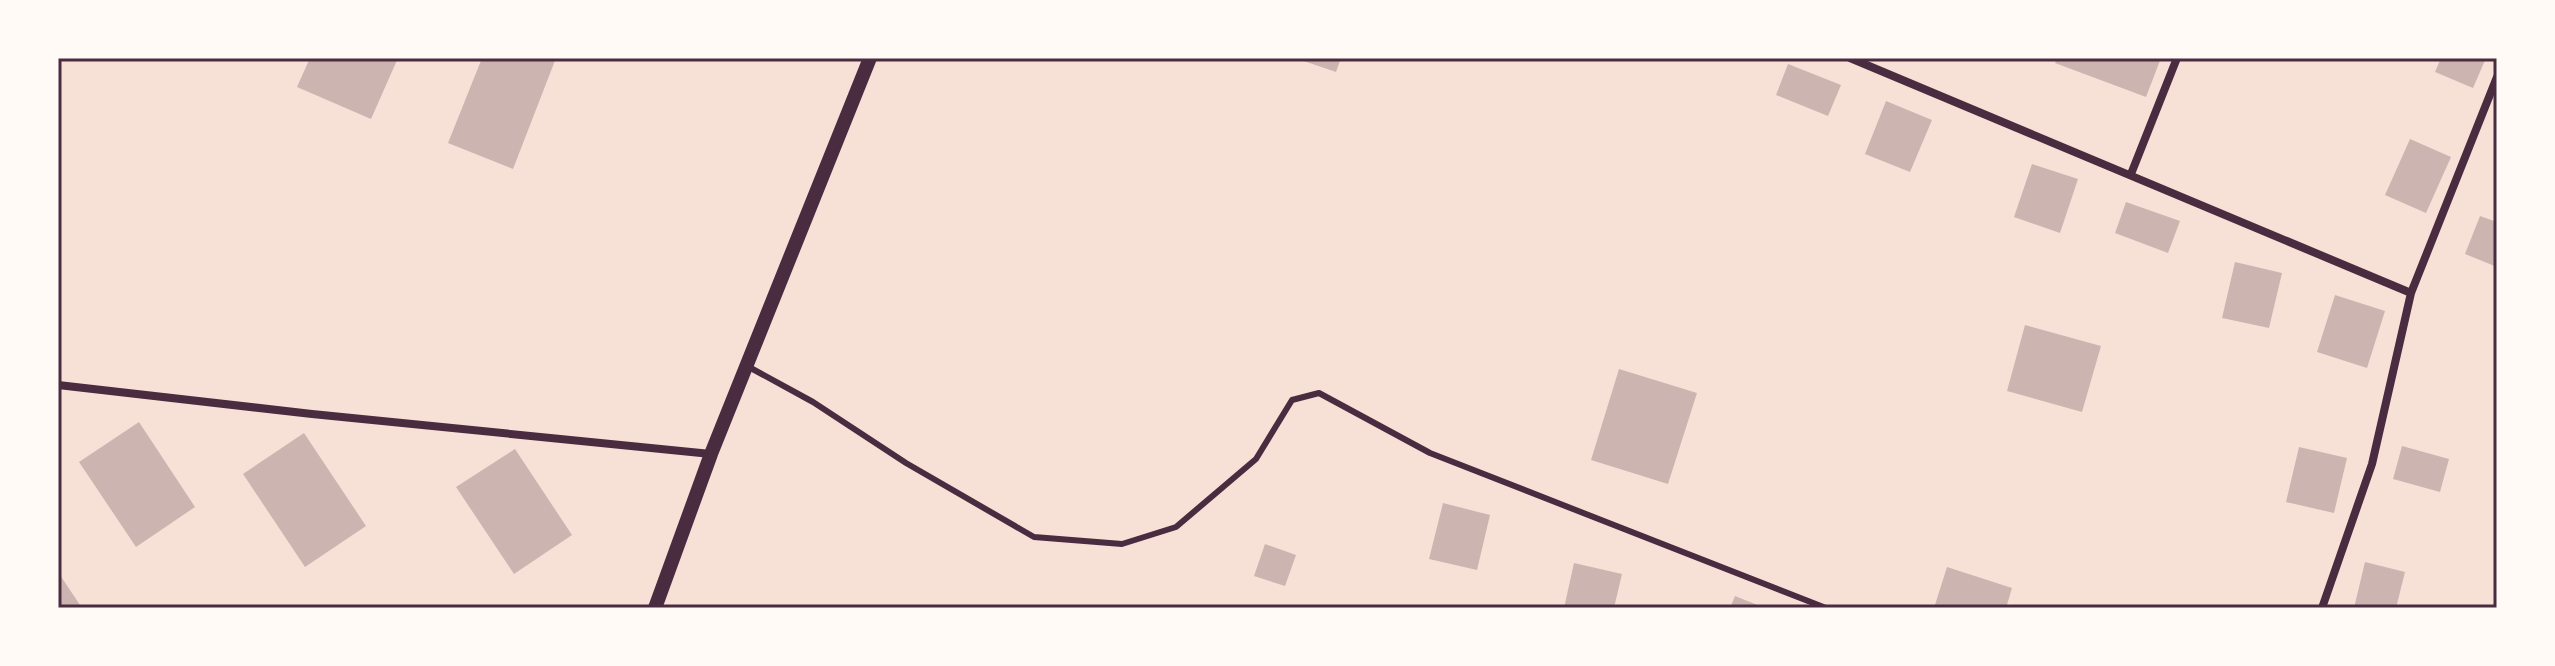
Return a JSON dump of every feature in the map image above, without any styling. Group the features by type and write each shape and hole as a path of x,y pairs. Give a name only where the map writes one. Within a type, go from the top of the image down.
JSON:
{"street":[{"path":"655,608 711,454 870,58"},
{"path":"1850,58 2411,293"},
{"path":"2131,174 2177,58"},
{"path":"2322,608 2372,464 2411,293 2497,77"},
{"path":"58,385 711,454"}],"lane":[{"path":"747,366 813,402 906,463 1034,537 1122,544 1176,527 1256,459 1292,400 1319,393 1430,453 1826,608"}],"building":[{"path":"310,58 398,58 371,119 297,87"},
{"path":"482,58 556,58 513,169 448,143"},
{"path":"1295,58 1341,58 1336,72"},
{"path":"2057,58 2161,58 2146,97 2055,63"},
{"path":"2441,58 2486,58 2473,88 2435,72"},
{"path":"1788,64 1841,85 1828,116 1776,95"},
{"path":"1886,101 1932,120 1910,172 1865,154"},
{"path":"2410,139 2451,157 2426,213 2385,195"},
{"path":"2032,164 2078,179 2060,233 2014,217"},
{"path":"2126,202 2180,221 2168,253 2115,233"},
{"path":"2480,216 2497,222 2497,267 2465,254"},
{"path":"2235,262 2282,273 2269,328 2222,318"},
{"path":"2335,295 2385,311 2367,368 2317,352"},
{"path":"2025,325 2101,346 2082,412 2007,391"},
{"path":"1619,369 1697,393 1668,484 1591,460"},
{"path":"139,422 195,507 136,547 79,462"},
{"path":"304,433 366,526 305,567 243,474"},
{"path":"2402,446 2449,459 2440,492 2393,479"},
{"path":"2299,447 2347,458 2334,513 2286,502"},
{"path":"515,449 572,535 514,574 456,487"},
{"path":"1443,503 1490,515 1477,570 1429,559"},
{"path":"1265,544 1296,555 1285,586 1254,576"},
{"path":"2365,562 2405,572 2396,608 2354,608"},
{"path":"1574,563 1622,574 1614,608 1564,608"},
{"path":"1947,567 2012,588 2006,608 1934,608"},
{"path":"58,572 82,608 58,608"},
{"path":"1735,596 1765,608 1730,608"}]}
